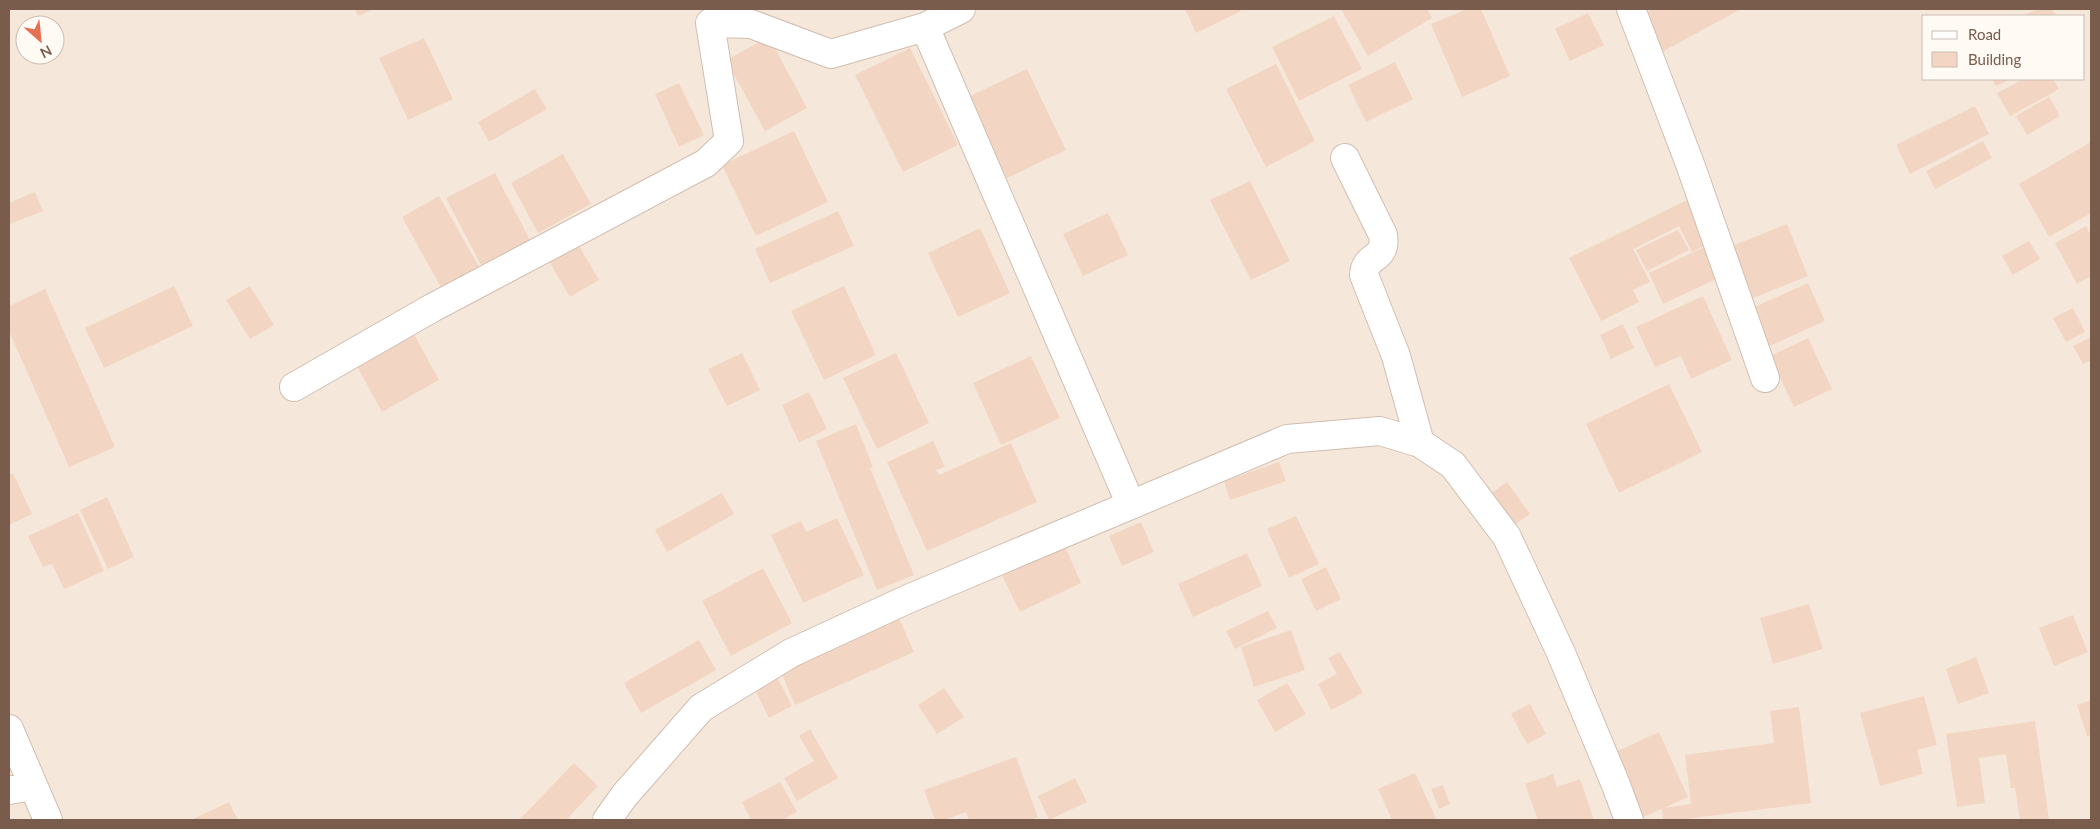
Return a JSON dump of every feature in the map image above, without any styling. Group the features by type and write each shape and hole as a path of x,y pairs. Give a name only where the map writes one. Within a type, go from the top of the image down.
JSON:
{"street":[{"path":"294,387 432,308 706,163 729,141 710,22 751,24 832,54 925,27 961,9"},
{"path":"1631,9 1690,164 1765,378"},
{"path":"925,27 1130,505"},
{"path":"1344,158 1383,234 1385,245 1383,251 1364,268 1364,275 1396,356 1420,443"},
{"path":"607,820 624,796 701,708 791,653 908,599 1287,439 1380,431 1420,443 1454,464 1507,537 1568,670 1629,820"},
{"path":"9,728 21,788 48,820"}],"shaded area":[{"path":"9,9 2091,9 2091,820 9,820"}],"building":[{"path":"355,9 374,9 358,16"},
{"path":"1185,9 1240,9 1241,11 1196,33"},
{"path":"1341,9 1427,9 1432,18 1368,56"},
{"path":"1467,9 1481,9 1510,76 1462,97 1431,24"},
{"path":"1653,9 1741,9 1662,52 1642,14"},
{"path":"2038,9 2052,9 2055,15 2025,15"},
{"path":"1588,13 1604,45 1570,61 1555,29"},
{"path":"1334,16 1362,69 1299,101 1272,47"},
{"path":"769,37 807,108 765,131 726,60"},
{"path":"424,38 453,99 408,120 379,58"},
{"path":"910,48 958,145 903,172 855,75"},
{"path":"1395,62 1413,99 1366,122 1348,85"},
{"path":"1276,64 1315,141 1266,167 1226,89"},
{"path":"1027,69 1066,150 1007,178 968,97"},
{"path":"1993,80 2009,80 1996,86"},
{"path":"2022,80 2054,80 2059,89 2010,116 1997,93"},
{"path":"679,83 704,135 679,147 655,94"},
{"path":"535,89 547,109 489,142 478,122"},
{"path":"2049,97 2060,116 2027,135 2016,116"},
{"path":"1975,106 1989,134 1910,174 1896,145"},
{"path":"794,131 828,202 756,236 722,165"},
{"path":"1983,141 1992,158 1935,189 1926,171"},
{"path":"2091,142 2091,213 2049,237 2019,184"},
{"path":"563,154 591,204 538,233 511,183"},
{"path":"495,173 530,240 481,265 446,198"},
{"path":"1250,181 1290,261 1251,280 1210,200"},
{"path":"35,192 43,211 9,224 9,203"},
{"path":"439,196 482,272 444,293 402,217"},
{"path":"1693,197 1714,241 1692,252 1679,226 1633,249 1650,282 1633,290 1639,302 1601,321 1569,258"},
{"path":"838,211 854,246 770,283 755,249"},
{"path":"1108,213 1128,255 1083,276 1063,234"},
{"path":"1787,224 1808,276 1743,302 1722,250"},
{"path":"2086,226 2091,236 2091,276 2077,284 2055,243"},
{"path":"980,228 1010,293 958,317 928,253"},
{"path":"1678,230 1689,250 1647,271 1636,250"},
{"path":"572,234 599,280 570,297 543,251"},
{"path":"2029,241 2040,259 2013,275 2002,256"},
{"path":"1711,244 1725,275 1663,304 1649,273"},
{"path":"1808,283 1825,321 1765,348 1748,310"},
{"path":"174,286 193,326 104,368 85,328"},
{"path":"250,286 274,325 250,339 226,300"},
{"path":"844,286 876,355 824,380 791,311"},
{"path":"45,289 115,447 69,467 9,331 9,306"},
{"path":"1703,296 1732,360 1691,379 1681,356 1655,367 1636,327"},
{"path":"2073,308 2085,332 2066,342 2053,318"},
{"path":"1623,324 1634,348 1611,359 1600,335"},
{"path":"410,327 439,380 382,412 353,359"},
{"path":"2091,337 2091,360 2083,364 2073,346"},
{"path":"1808,338 1832,389 1794,407 1770,356"},
{"path":"742,353 760,390 727,406 708,369"},
{"path":"896,353 929,423 877,449 843,378"},
{"path":"1031,356 1060,418 1001,445 973,383"},
{"path":"1669,384 1702,452 1619,493 1586,424"},
{"path":"809,392 827,429 799,443 782,405"},
{"path":"856,424 873,467 870,468 914,575 877,590 816,441"},
{"path":"933,441 945,467 936,470 939,475 1011,443 1037,502 927,551 887,462"},
{"path":"1279,462 1286,481 1230,500 1224,481"},
{"path":"13,473 32,514 9,525 9,475"},
{"path":"1507,482 1530,514 1510,528 1487,496"},
{"path":"722,493 734,514 667,552 655,530"},
{"path":"107,497 134,557 108,569 80,510"},
{"path":"78,513 104,571 64,589 52,564 43,567 28,536"},
{"path":"1296,516 1319,564 1289,578 1267,529"},
{"path":"837,518 864,575 803,603 771,535 801,521 806,532"},
{"path":"1141,522 1154,552 1122,566 1109,536"},
{"path":"1064,544 1081,583 1020,612 1001,573"},
{"path":"1247,553 1262,586 1193,617 1178,584"},
{"path":"1326,567 1341,599 1316,611 1301,579"},
{"path":"763,568 792,623 731,656 702,601"},
{"path":"1809,604 1823,649 1773,664 1760,618"},
{"path":"1268,611 1277,628 1235,649 1226,631"},
{"path":"2073,615 2088,652 2054,666 2039,628"},
{"path":"899,618 914,652 795,705 781,672"},
{"path":"1291,630 1305,670 1254,687 1241,647"},
{"path":"699,640 716,670 641,713 624,683"},
{"path":"1340,652 1363,693 1331,710 1318,684 1337,674 1328,658"},
{"path":"1976,657 1989,693 1958,704 1946,669"},
{"path":"776,675 792,706 769,718 753,686"},
{"path":"1287,683 1306,714 1275,732 1257,700"},
{"path":"944,688 964,717 937,734 918,705"},
{"path":"1924,696 1937,745 1917,750 1923,774 1880,786 1860,713"},
{"path":"2091,700 2091,735 2087,736 2077,705"},
{"path":"1530,704 1546,734 1527,744 1511,714"},
{"path":"1799,707 1811,803 1678,820 1663,820 1662,809 1638,819 1609,755 1659,732 1688,797 1664,808 1691,804 1685,755 1774,743 1770,711"},
{"path":"2035,721 2049,820 2020,820 2015,788 2011,788 2006,754 1979,758 1985,803 1957,807 1946,734"},
{"path":"810,729 838,778 797,801 784,778 814,761 799,736"},
{"path":"1016,757 1038,817 1029,820 969,820 966,812 944,820 935,820 924,790"},
{"path":"574,763 598,786 566,820 524,820 521,818"},
{"path":"1415,773 1436,818 1432,820 1392,820 1378,789"},
{"path":"1553,774 1557,787 1580,779 1594,820 1538,820 1525,784"},
{"path":"1075,778 1087,802 1049,820 1038,796"},
{"path":"780,782 797,812 782,820 751,820 742,802"},
{"path":"1443,785 1450,804 1439,809 1431,789"},
{"path":"229,802 238,820 191,820"}]}
